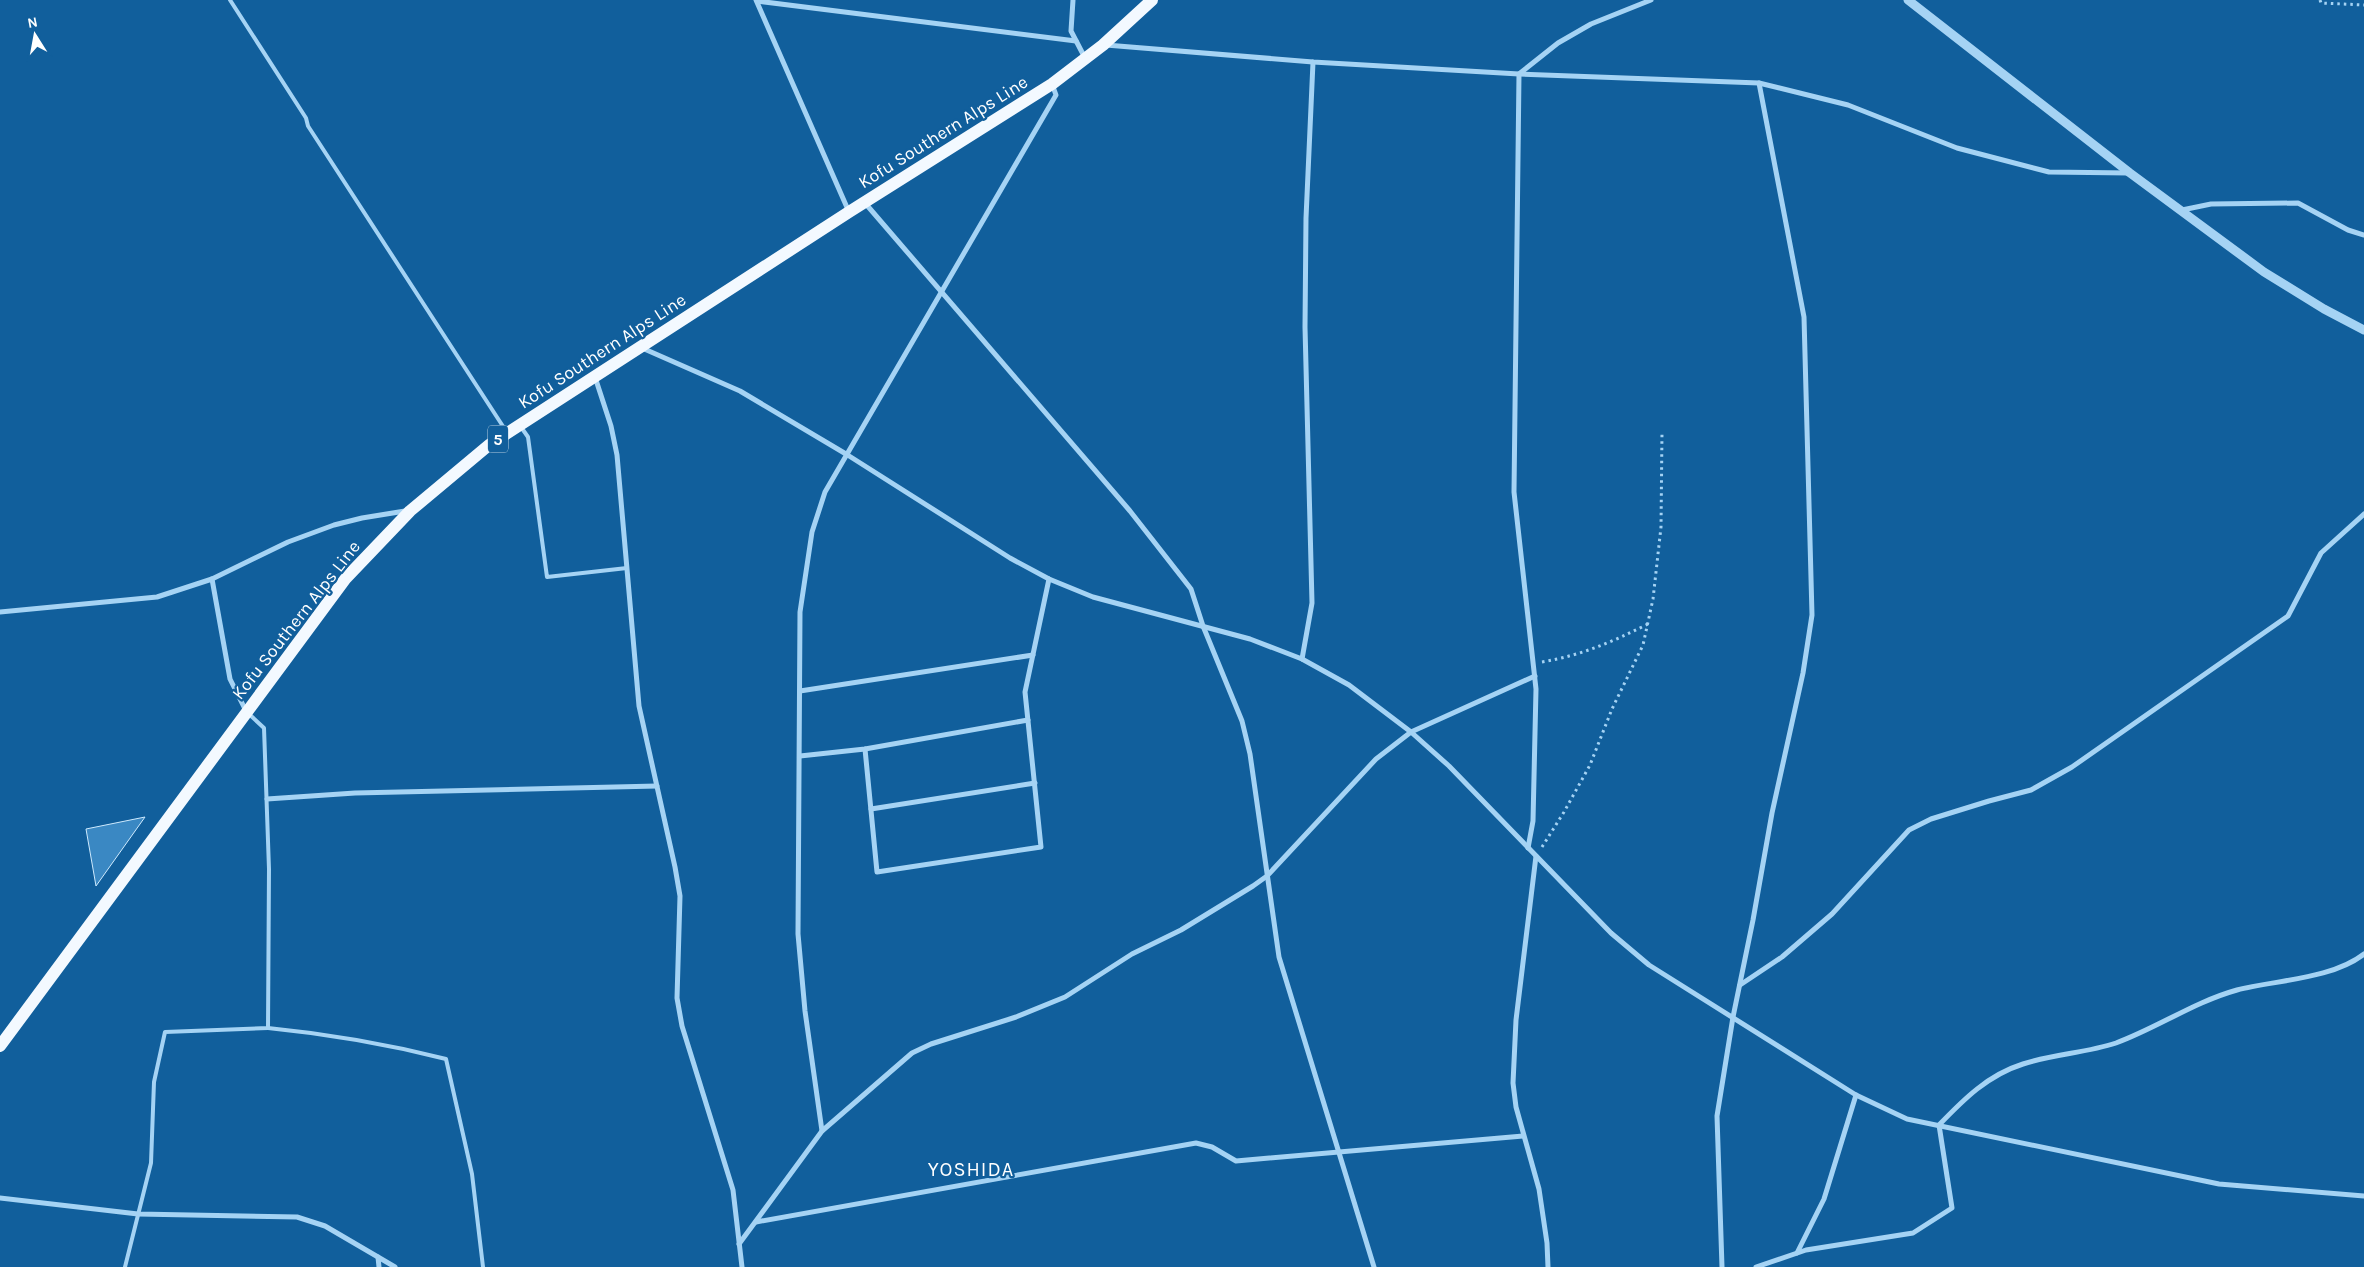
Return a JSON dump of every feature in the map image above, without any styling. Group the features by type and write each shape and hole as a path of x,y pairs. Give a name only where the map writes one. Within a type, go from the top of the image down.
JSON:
{"main road":[{"name":"Kofu Southern Alps Line","path":"0,1046 346,578 410,511 456,470 507,433 864,202 1052,84 1103,45 1152,0"}],"street":[{"path":"1073,0 1072,31 1085,59"},
{"path":"1519,74 1558,43 1591,24 1651,0"},
{"path":"1908,0 2130,173 2264,272 2324,309 2364,330"},
{"path":"757,1 1076,41"},
{"path":"757,1 849,212"},
{"path":"1103,45 1313,62 1519,74 1759,83 1848,105 1957,148 2049,172 2130,173"},
{"path":"1302,659 1312,603 1305,317 1306,218 1313,62"},
{"path":"1519,74 1514,492 1535,676 1533,821 1528,848"},
{"path":"1722,1267 1716,1116 1772,813 1804,673 1812,615 1804,318 1759,83"},
{"path":"822,1130 798,934 800,612 812,532 825,492 846,454 1056,95 1052,84"},
{"path":"864,202 1130,511 1191,589 1202,626 1242,721 1250,754 1279,957 1374,1267"},
{"path":"2182,210 2210,204 2298,203 2348,230 2364,235"},
{"path":"640,347 740,391 846,454 1010,558 1049,579 1093,597 1250,639 1302,659 1349,685 1411,732 1449,766 1611,933 1648,965 1681,988 1733,1017 1856,1095 1907,1120 1939,1125 2219,1184 2364,1196"},
{"path":"594,376 611,426 617,455 639,706 676,867 680,896 677,998 682,1026 733,1190 742,1267"},
{"path":"0,612 157,597 212,579 288,542 334,525 362,518 410,511"},
{"path":"1740,985 1782,957 1832,914 1909,830 1932,819 1989,800 2032,790 2072,767 2288,616 2321,553 2364,514"},
{"path":"212,579 230,680 246,712"},
{"path":"864,749 877,872 1041,847 1025,692 1049,579"},
{"path":"800,691 1033,655"},
{"path":"739,1244 822,1130 912,1053 931,1044 1016,1017 1066,997 1132,954 1181,930 1267,876 1376,759 1411,732 1535,676"},
{"path":"800,756 864,749 1028,720"},
{"path":"871,809 1035,783"},
{"path":"267,799 355,793 657,786"},
{"path":"1536,856 1516,1020 1513,1083 1516,1107 1523,1136 1539,1188 1547,1243 1548,1267"},
{"path":"1939,1125 1969,1094 1994,1076 2023,1064 2115,1043 2208,999 2238,990 2333,969 2364,954"},
{"path":"1797,1253 1824,1199 1856,1095"},
{"path":"1756,1267 1764,1266 1797,1253 1913,1233 1952,1208 1939,1125"},
{"path":"755,1222 1196,1143 1212,1147 1236,1161 1523,1136"},
{"path":"0,1198 138,1214 298,1217 326,1226 395,1267"},
{"path":"378,1257 380,1267"}],"lane":[{"path":"230,0 306,118 308,126 507,433"},
{"path":"520,425 528,437 547,577 627,568"},
{"path":"246,712 264,728 267,799 268,1028"},
{"path":"125,1267 151,1163 154,1082 165,1032 268,1028 325,1033 385,1044 446,1059 472,1174 483,1267"}],"path":[{"path":"2320,0 2321,3 2364,4"},
{"path":"1536,856 1564,812 1590,765 1612,709 1643,645 1654,599 1661,527 1662,432"},
{"path":"1534,664 1573,657 1607,644 1648,624"}],"building":[{"path":"145,817 96,886 86,829"}],"district":[{"name":"YOSHIDA","path":"971,1169"}]}
